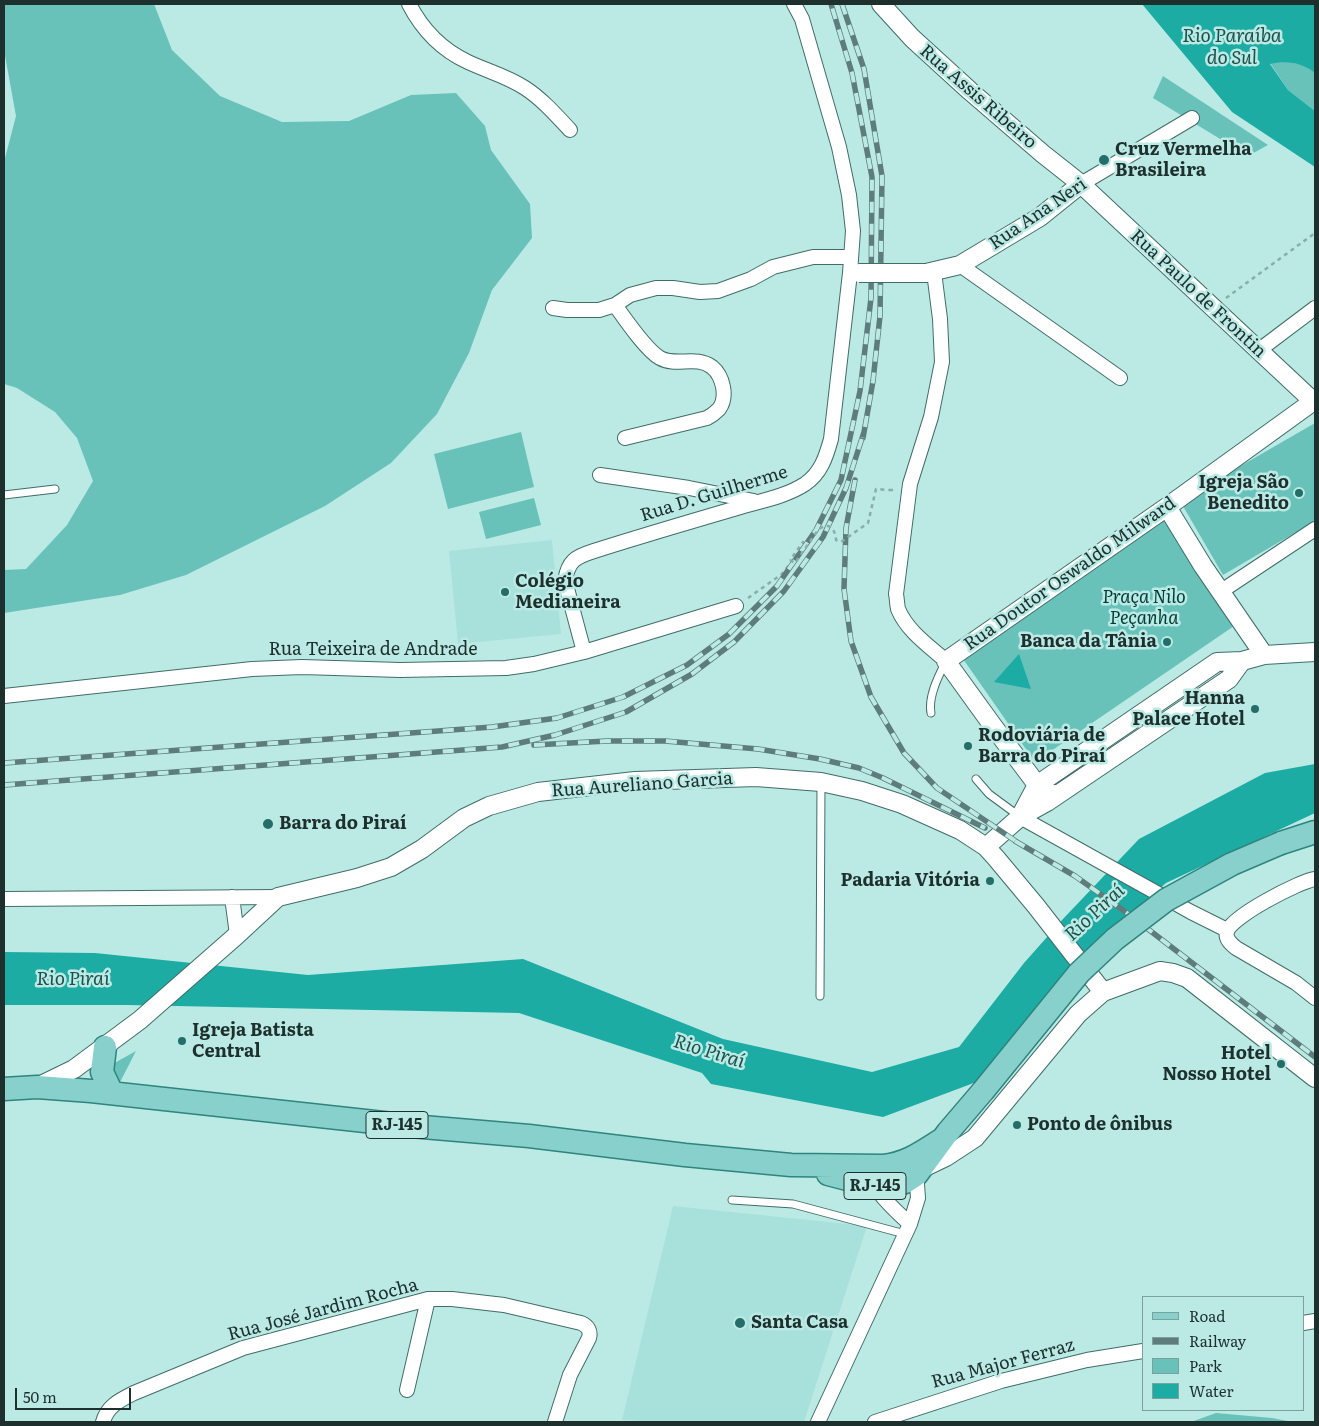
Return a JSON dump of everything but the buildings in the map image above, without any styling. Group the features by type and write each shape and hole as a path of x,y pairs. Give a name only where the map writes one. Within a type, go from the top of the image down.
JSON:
{"main road":[{"name":"RJ-145","path":"4,1089 37,1087 401,1125 529,1136 874,1176 892,1186 905,1182 1079,973 1109,944 1166,900 1232,864 1281,843 1315,832"},
{"path":"105,1047 102,1072 112,1094"}],"street":[{"path":"409,4 416,17 430,34 448,50 468,62 525,88 549,107 570,130"},
{"name":"Rua D. Guilherme","path":"584,652 565,581 567,570 575,558 786,494 806,484 819,472 826,459 831,439 853,268 853,230 849,195 839,147 802,19 794,4"},
{"name":"Rua Assis Ribeiro","path":"881,4 912,38 956,78 1042,154 1081,184"},
{"name":"Rua Ana Neri","path":"853,268 930,272 960,265 1040,217 1081,184 1192,118"},
{"name":"Rua Paulo de Frontin","path":"1081,184 1258,351 1315,402"},
{"path":"553,308 588,311 600,310 615,305 630,295 656,288 673,288 700,292 718,291 751,279 773,267 813,257 853,268"},
{"path":"960,265 1120,378"},
{"path":"930,272 940,319 942,362 931,417 910,484 896,594 898,608 904,620 916,635 946,661 1041,790 1048,794 1059,794"},
{"path":"615,305 654,354 668,361 690,360 706,364 712,368 721,380 723,393 723,401 720,408 707,418 624,438"},
{"path":"1258,351 1315,308"},
{"name":"Rua Doutor Oswaldo Milward","path":"946,661 1167,508 1315,402"},
{"path":"600,475 689,488 757,502"},
{"path":"1167,508 1220,592 1264,655"},
{"path":"1220,592 1315,529"},
{"name":"Rua Teixeira de Andrade","path":"4,696 252,669 302,667 400,670 506,668 534,664 584,652 736,606"},
{"path":"1020,817 1037,785 1217,662 1242,661 1264,655 1315,652"},
{"path":"986,847 1020,817 1038,808 1228,679 1242,661"},
{"name":"Rua Aureliano Garcia","path":"278,897 356,878 391,867 422,848 464,818 489,806 538,792 635,781 756,777 820,782 902,804 960,830 986,847 1036,906 1103,992"},
{"path":"1020,817 1227,930"},
{"path":"1315,879 1279,893 1234,921 1227,930 1228,939 1236,948 1296,983 1315,998"},
{"path":"232,897 235,937"},
{"path":"4,899 278,897"},
{"path":"37,1087 74,1069 140,1020 278,897"},
{"path":"818,1422 908,1229 918,1198 915,1168 946,1157 975,1138 1078,1014 1103,992 1160,971 1173,972 1187,978 1315,1078"},
{"path":"1296,983 1315,984"},
{"path":"874,1176 908,1229"},
{"path":"407,1390 428,1299"},
{"name":"Rua José Jardim Rocha","path":"103,1422 110,1408 134,1393 243,1348 428,1299 452,1299 504,1306 585,1324 590,1333 589,1338 570,1375 555,1422"},
{"name":"Rua Major Ferraz","path":"875,1422 1001,1381 1087,1360 1142,1351"}],"lane":[{"path":"4,495 55,489"},
{"path":"930,712 930,705 938,676 946,661"},
{"path":"976,779 990,794 1020,817"},
{"path":"820,782 820,996"},
{"path":"732,1200 793,1204 908,1229"}],"path":[{"path":"1213,308 1315,233"},
{"path":"736,606 782,574 805,544 803,542 790,560 795,563 818,530 827,526 831,527 835,533 836,540 841,542 868,523 876,489 889,490"}],"shaded area":[{"name":"Colégio Medianeira","path":"552,540 561,634 458,644 449,551"},
{"name":"Santa Casa","path":"673,1206 867,1226 804,1422 663,1422 622,1420"}],"green space":[{"path":"4,4 154,4 172,50 220,96 282,122 349,121 411,95 456,93 485,126 491,150 530,204 532,238 492,290 469,353 437,414 391,463 325,506 186,575 120,595 4,613 4,570 26,569 67,525 93,481 77,438 55,412 17,388 4,384 4,162 16,116 4,50"},
{"path":"1284,61 1307,66 1315,73 1315,111 1288,90 1270,63"},
{"path":"1163,76 1268,145 1248,156 1153,98"},
{"path":"1315,423 1315,521 1223,575 1180,501"},
{"path":"521,432 534,487 448,509 434,454"},
{"path":"534,498 541,525 486,539 479,512"},
{"name":"Praça Nilo Peçanha","path":"1167,513 1234,626 1035,762 961,656"},
{"path":"136,1051 116,1090 109,1066"},
{"path":"1216,1413 1272,1418 1293,1422 1191,1422"}],"water":[{"name":"Rio Paraíba do Sul","path":"1142,4 1315,4 1315,73 1294,63 1270,64 1288,90 1315,111 1315,167 1232,112"},
{"path":"1019,654 1031,689 994,682"},
{"name":"Rio Piraí","path":"1315,764 1315,813 1166,883 1085,956 979,1081 883,1117 711,1084 702,1073 519,1013 127,1005 4,1005 4,952 95,953 308,975 523,959 723,1039 872,1072 959,1047 1024,963 1139,839 1265,773"}],"railway":[{"path":"4,763 492,727 557,718 623,697 687,665 729,634 777,586 816,530 841,480 860,391 871,298 872,177 852,73 831,4"},
{"path":"842,4 864,69 882,176 880,316 873,381 863,438"},
{"path":"4,785 502,747 555,735 626,712 692,674 734,642 784,591 823,537 846,488 864,432"},
{"path":"855,480 846,528 844,589 851,641 871,697 904,753 937,788 1020,844"},
{"path":"534,745 607,741 665,741 758,749 820,759 859,768 883,778 985,828"},
{"path":"1015,841 1075,876 1127,913 1315,1057"}],"place":[{"name":"Cruz Vermelha Brasileira","path":"1104,160"},
{"name":"Igreja São Benedito","path":"1299,493"},
{"name":"Colégio Medianeira","path":"505,592"},
{"name":"Banca da Tânia","path":"1167,642"},
{"name":"Hanna Palace Hotel","path":"1255,709"},
{"name":"Rodoviária de Barra do Piraí","path":"968,746"},
{"name":"Barra do Piraí","path":"268,824"},
{"name":"Padaria Vitória","path":"990,881"},
{"name":"Igreja Batista Central","path":"182,1041"},
{"name":"Hotel Nosso Hotel","path":"1281,1064"},
{"name":"Ponto de ônibus","path":"1017,1125"},
{"name":"Santa Casa","path":"740,1323"}]}
